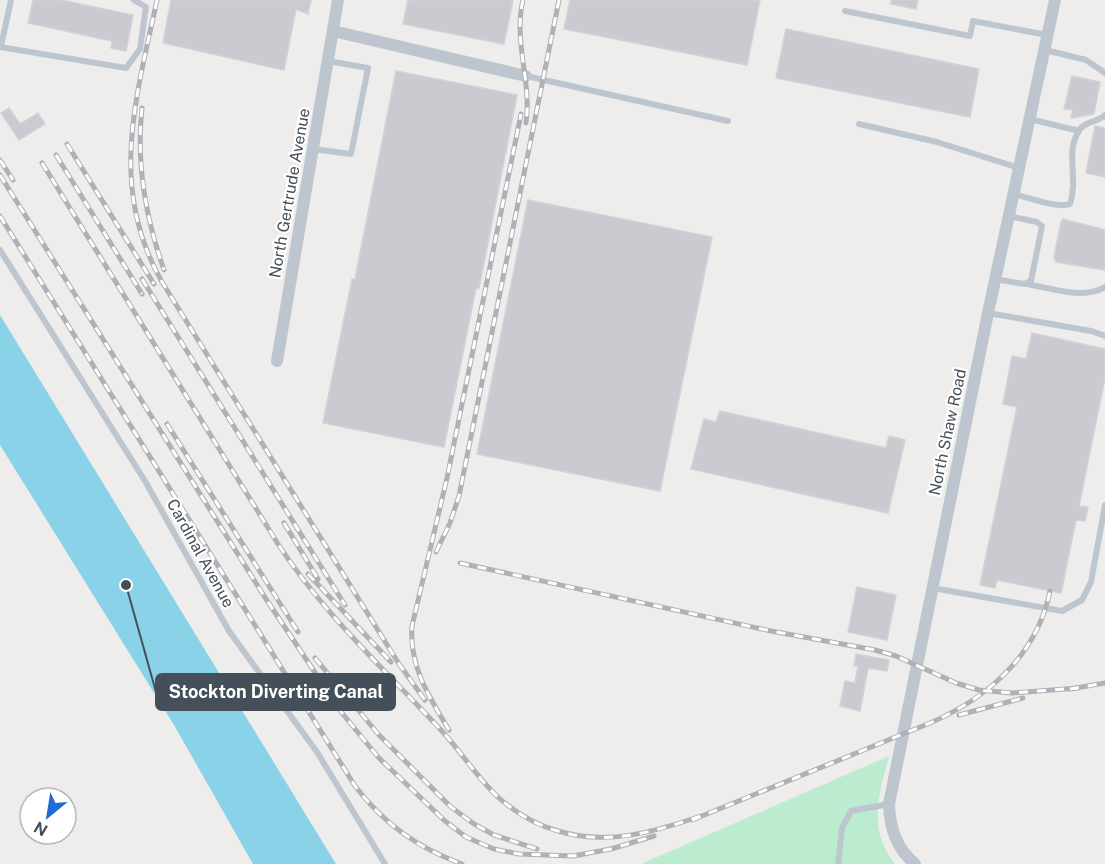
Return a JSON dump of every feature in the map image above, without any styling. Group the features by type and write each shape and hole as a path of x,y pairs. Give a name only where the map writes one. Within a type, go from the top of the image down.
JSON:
{"street":[{"name":"North Gertrude Avenue","path":"277,361 338,0"},
{"name":"North Shaw Road","path":"915,864 905,855 894,837 889,804 988,312 1054,0"},
{"path":"333,31 526,76"}],"lane":[{"path":"11,0 0,46 126,68 140,49 146,7 134,0"},
{"path":"845,11 970,36 973,21 1047,36"},
{"path":"1044,50 1086,60 1105,73"},
{"path":"313,149 351,154 368,69 328,61"},
{"path":"526,76 728,121"},
{"path":"1014,194 1051,204 1065,206 1070,204 1074,174 1071,151 1084,125 1105,115"},
{"path":"1029,119 1079,131"},
{"path":"859,124 936,142 1019,168"},
{"path":"1009,216 1037,222 1042,226 1031,281 1027,284"},
{"name":"Cardinal Avenue","path":"0,250 145,481 230,631 317,753 385,864"},
{"path":"996,279 1077,293 1096,292 1105,286"},
{"path":"988,312 1091,331 1105,336"},
{"path":"932,588 1062,612 1082,600 1090,582 1105,505"},
{"path":"838,864 842,828 851,811 889,804"}],"green space":[{"path":"889,756 879,798 878,825 886,851 895,864 641,864"}],"water":[{"path":"0,315 336,864 253,864 174,725 0,445"}],"building":[{"path":"33,0 61,0 133,15 126,51 111,48 112,41 28,23"},
{"path":"171,0 311,0 308,14 296,9 284,70 163,43"},
{"path":"408,0 513,0 504,44 403,24"},
{"path":"570,0 760,0 747,65 564,29"},
{"path":"891,0 918,0 916,9 891,4"},
{"path":"786,29 979,69 970,117 776,78"},
{"path":"396,71 517,95 479,288 476,288 444,447 323,423 352,279 355,279"},
{"path":"1072,76 1100,82 1094,114 1071,118 1073,110 1064,109"},
{"path":"9,108 20,124 38,113 45,124 19,140 1,113"},
{"path":"1095,126 1105,128 1105,177 1086,173"},
{"path":"528,200 712,237 660,491 477,454"},
{"path":"1063,219 1105,230 1105,270 1056,262 1054,257"},
{"path":"1032,333 1105,349 1105,378 1079,506 1088,507 1085,521 1076,520 1061,593 997,580 995,588 980,585 1017,407 1003,404 1012,356 1026,359"},
{"path":"720,411 886,448 889,436 905,440 888,513 691,469 704,419 716,422"},
{"path":"857,587 896,595 887,640 848,632"},
{"path":"856,654 889,660 887,671 868,668 860,711 840,706 845,681 855,683 858,666 854,666"}],"railway":[{"path":"157,0 141,72 131,142 131,177 135,212 145,247 162,282 399,664 425,700"},
{"path":"523,0 520,31 527,92 526,123"},
{"path":"436,552 450,523 459,496 559,0"},
{"path":"142,108 140,149 144,190 152,231 164,270"},
{"path":"449,730 417,668 412,626 447,478 521,114"},
{"path":"67,144 154,284"},
{"path":"56,155 142,294"},
{"path":"0,160 13,180"},
{"path":"42,163 278,544 314,594 334,617 448,737 499,798 534,822 576,835 594,837 648,832 701,816"},
{"path":"0,175 266,599 342,713 378,757 445,821 466,837 494,849 519,854 573,856 611,849 654,836"},
{"path":"0,216 355,786 378,812 403,833 446,858 462,864"},
{"path":"142,279 345,605"},
{"path":"167,424 298,632"},
{"path":"284,523 318,579"},
{"path":"460,563 771,631 875,650 896,656 956,683 979,690 1012,693 1078,688"},
{"path":"308,574 391,662"},
{"path":"692,820 930,723 971,701 1007,672 1022,654 1034,635 1050,591"},
{"path":"315,658 379,735 451,807 494,835 537,849"},
{"path":"1070,689 1105,683"},
{"path":"959,715 1023,698"}],"place":[{"name":"Stockton Diverting Canal","path":"126,585"}]}
